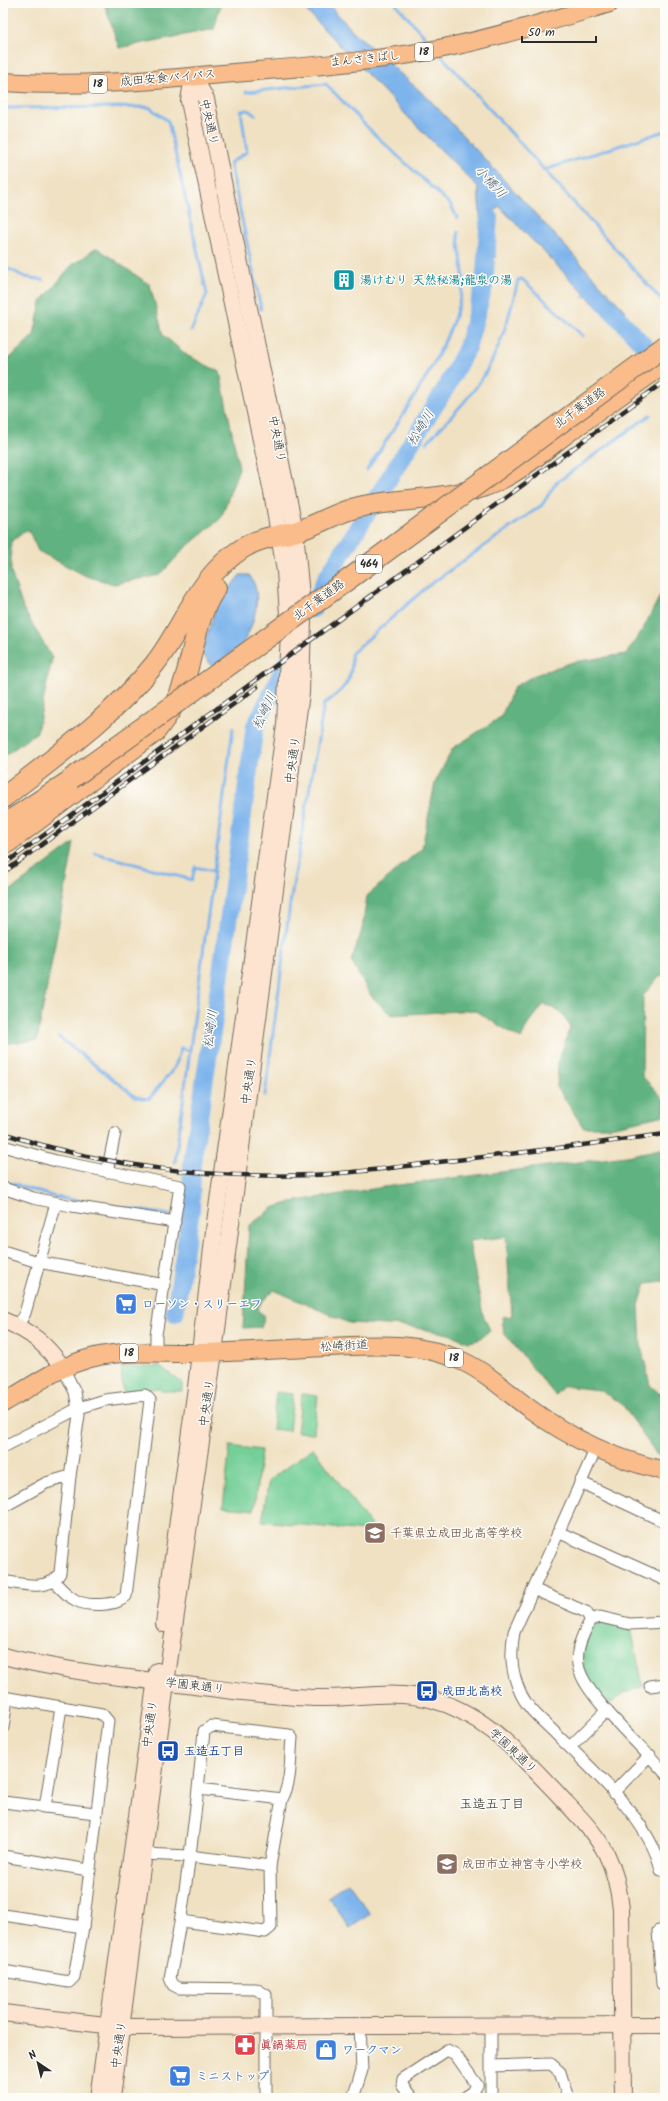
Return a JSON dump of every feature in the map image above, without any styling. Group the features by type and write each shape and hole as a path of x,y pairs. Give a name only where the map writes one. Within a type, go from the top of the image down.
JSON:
{"highway":[{"name":"北千葉道路","path":"3,825 48,795 73,786 353,576 665,346"},
{"path":"3,798 102,719 129,694 155,664 183,622 199,590 218,568 243,548 266,537 287,533 356,507 389,501 446,495 484,486 527,463 665,362"},
{"path":"3,846 73,786 149,737 168,715 180,692 199,625 210,596 227,573 245,561 259,555 287,533"},
{"name":"北千葉道路","path":"3,833 48,795"}],"main road":[{"name":"まんさきばし","path":"285,68 400,56 444,48 510,32 610,3"},
{"name":"成田安食バイパス","path":"3,82 35,84 87,84 285,68"},
{"name":"松崎街道","path":"3,1403 63,1368 80,1361 99,1356 129,1353 206,1353 389,1344 431,1350 474,1368 502,1386 530,1409 596,1448 624,1460 665,1471"}],"street":[{"name":"中央通り","path":"112,2098 115,2026 303,619 292,570 287,533 272,492 189,102 193,76"},
{"path":"107,1172 115,1133"},
{"path":"3,1146 56,1161 180,1186 156,1335 156,1353"},
{"path":"3,1188 33,1198 56,1203 175,1222"},
{"path":"18,1326 25,1313 38,1262 56,1203"},
{"path":"3,1251 38,1262 165,1284"},
{"path":"3,1320 18,1326 42,1342 63,1368 75,1392 79,1408 60,1573 54,1581 46,1585 3,1582"},
{"path":"3,1447 79,1408 122,1397 145,1395 150,1400 126,1596 117,1602 90,1606 82,1604 62,1590 54,1581"},
{"path":"596,1448 514,1632 510,1654 512,1668 516,1681 530,1707 613,1793 646,1834 658,1856 661,1870 665,1870"},
{"path":"3,1507 46,1483 70,1476"},
{"path":"580,1482 665,1522"},
{"path":"558,1532 665,1580"},
{"path":"533,1589 586,1612 591,1620"},
{"path":"665,1622 630,1624 600,1618 591,1620 586,1629 580,1649 579,1668 593,1694 665,1773"},
{"name":"学園東通り","path":"3,1656 37,1664 161,1682 285,1696 345,1697 385,1694 412,1695 432,1700 462,1711 474,1717 498,1734 583,1821 595,1836 612,1868 618,1884 621,1909 622,2098"},
{"name":"中央通り","path":"98,2098 115,2026 144,1854 161,1682"},
{"path":"650,1686 665,1684"},
{"path":"3,1728 5,1698 102,1714 108,1721 83,1927 74,1977 69,1982 3,1971"},
{"path":"45,1807 61,1708"},
{"path":"570,1747 607,1710"},
{"path":"181,1921 265,1932 271,1927 270,1866 282,1800 286,1792 289,1773 292,1738 289,1735 212,1726 207,1727 204,1731 199,1789 181,1921 170,1978 173,1985 178,1988 253,1989 261,1991 266,1995 266,2098"},
{"path":"613,1793 650,1755"},
{"path":"199,1789 282,1800"},
{"path":"3,1802 96,1813"},
{"path":"144,1854 189,1856 270,1866"},
{"path":"3,1856 89,1870"},
{"path":"3,1915 83,1927"},
{"path":"665,1931 658,1931 662,1984 665,1984"},
{"path":"3,2013 115,2026 665,2026"},
{"path":"491,2026 491,2098"},
{"path":"352,2098 362,2070 360,2027"},
{"path":"412,2098 402,2085 403,2079 447,2050 455,2054 477,2085 491,2087"},
{"path":"492,2066 551,2064 560,2072 568,2098"},
{"path":"464,2098 473,2092 477,2085"}],"green space":[{"path":"104,3 221,3 214,29 119,48"},
{"path":"97,248 150,285 163,335 188,356 220,372 239,468 221,518 184,549 160,575 114,584 86,576 38,551 28,529 11,542 11,572 23,608 52,658 37,732 3,757 3,359 10,358 34,335 41,302 72,265"},
{"path":"665,586 665,976 660,975 643,996 642,1076 665,1100 665,1115 610,1127 583,1127 557,1087 558,1063 570,1027 562,1013 544,1004 527,1026 521,1039 474,1010 391,1015 371,996 351,961 362,930 367,896 422,848 435,783 453,748 501,717 514,687 535,675 573,662 626,654 643,629"},
{"path":"74,843 37,1040 3,1044 3,896"},
{"path":"665,1148 665,1281 646,1283 639,1305 641,1346 650,1385 660,1394 665,1391 665,1456 657,1455 622,1404 599,1390 564,1386 555,1395 504,1333 502,1317 512,1316 506,1237 469,1241 483,1315 490,1330 478,1340 469,1342 449,1334 405,1326 349,1323 274,1290 261,1303 257,1310 265,1316 261,1327 243,1328 249,1226 273,1208 291,1202 391,1186 627,1156"},
{"path":"160,1366 182,1383 182,1391 161,1391 160,1388 123,1392 121,1367"},
{"path":"276,1392 293,1394 289,1431 272,1429"},
{"path":"302,1394 318,1396 314,1433 297,1432"},
{"path":"230,1446 261,1450 254,1510 223,1507"},
{"path":"313,1448 376,1532 262,1521 269,1480"},
{"path":"600,1622 631,1628 643,1686 625,1693 610,1704 587,1677 584,1668 583,1659 587,1639 592,1626"}],"water":[{"path":"299,3 327,3 354,32 431,101 626,312 612,322 499,206 494,212 495,258 481,229 478,187 412,121"},
{"path":"240,575 249,575 253,582 257,600 256,610 250,628 242,644 232,653 212,666 201,652 217,605"},
{"path":"348,1883 370,1914 350,1928 328,1897"}],"waterway":[{"path":"395,3 431,44"},
{"path":"440,54 665,304"},
{"path":"246,92 326,84 374,134 451,205 457,218"},
{"path":"3,108 149,107 168,121 207,294 191,331"},
{"path":"255,115 248,110 241,111 247,152 230,163 261,309"},
{"path":"544,170 665,131"},
{"name":"松崎川","path":"313,609 324,582 447,386 467,348 484,286 489,217"},
{"path":"367,470 425,379 439,354 450,328 459,304 463,281 463,269 458,232"},
{"path":"3,266 25,277 43,280"},
{"path":"426,443 467,399 479,383 493,359 503,333 518,280 522,279 583,336"},
{"path":"583,297 589,292"},
{"name":"小橋川","path":"602,300 662,365"},
{"path":"265,1095 290,904 324,704 337,694 346,684 351,671 351,654 428,586 542,505 556,483 650,415"},
{"name":"松崎川","path":"175,1313 191,1210 192,1163 221,973 255,726 290,657"},
{"path":"175,1162 233,728"},
{"path":"95,853 192,880 195,867 214,871"},
{"path":"59,1037 136,1097 149,1099 175,1067 181,1048 190,1051"},
{"path":"3,1181 55,1197 169,1215"}],"railway":[{"path":"3,865 665,381"},
{"path":"3,873 257,687"},
{"path":"3,1133 78,1154 116,1162 194,1172 272,1176 363,1171 530,1152 665,1134"}],"place":[{"name":"湯けむり 天然秘湯;龍泉の湯","path":"344,280"},
{"name":"ローソン・スリーエフ","path":"126,1304"},
{"name":"千葉県立成田北高等学校","path":"375,1533"},
{"name":"成田北高校","path":"427,1691"},
{"name":"玉造五丁目","path":"168,1751"},
{"name":"成田市立神宮寺小学校","path":"447,1864"},
{"name":"眞鍋薬局","path":"245,2045"},
{"name":"ワークマン","path":"326,2050"},
{"name":"ミニストップ","path":"180,2076"}],"district":[{"name":"玉造五丁目","path":"492,1804"}]}
